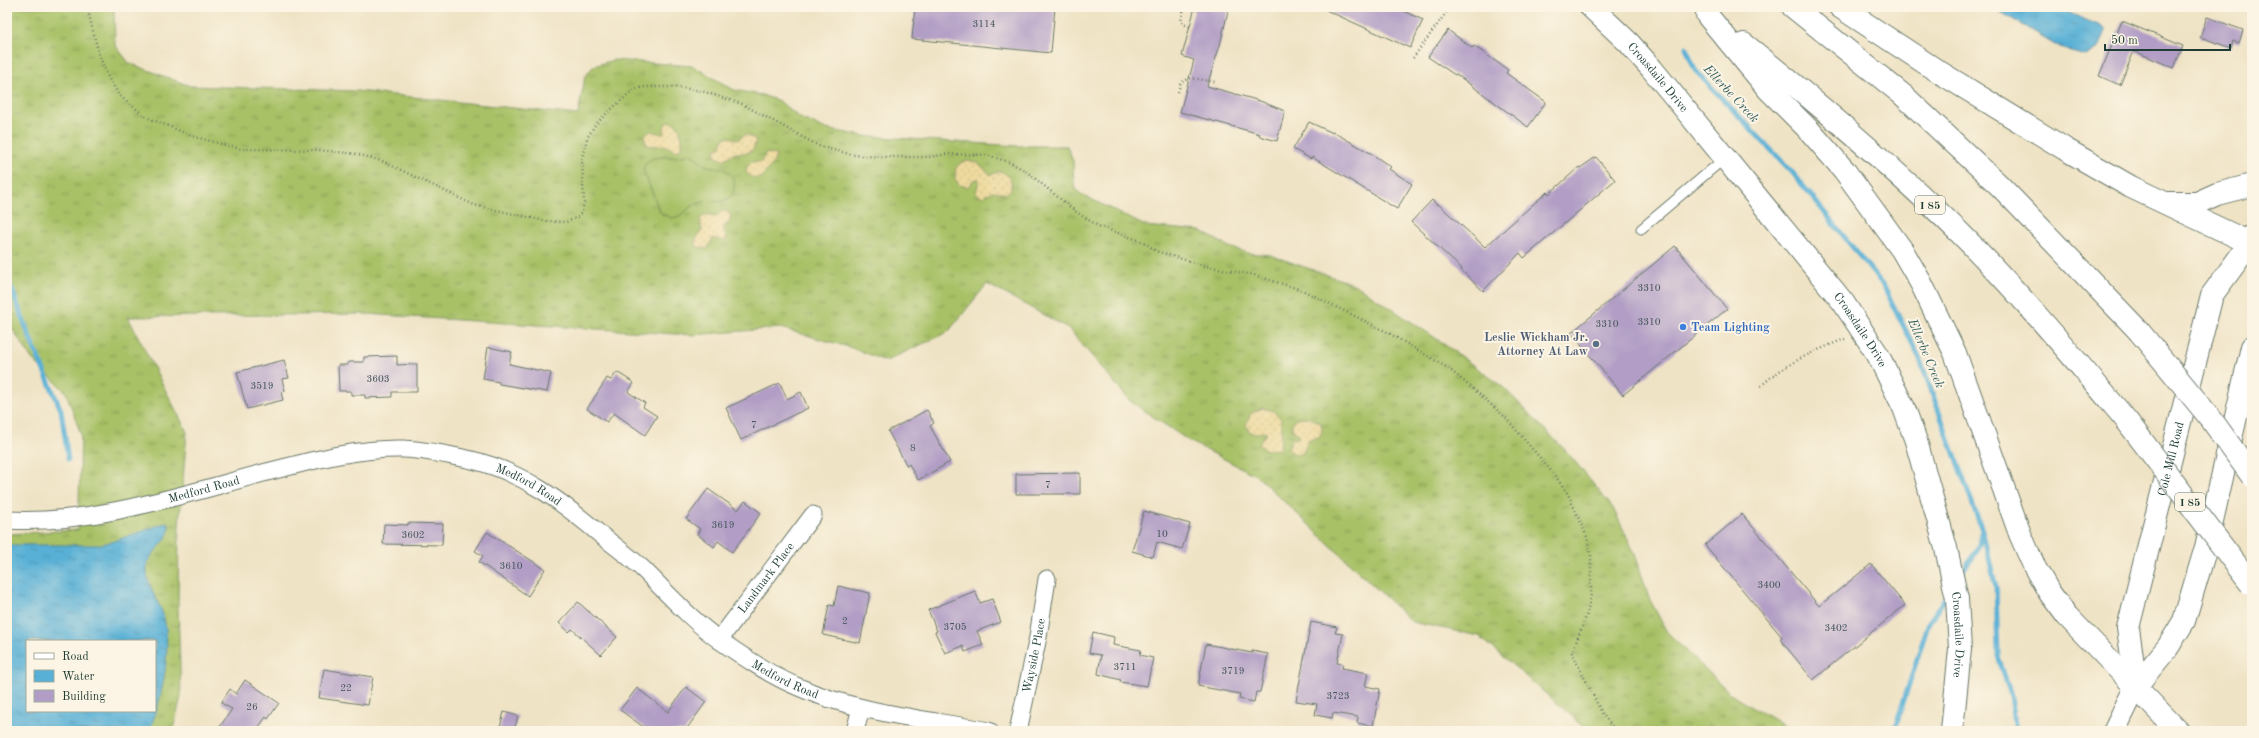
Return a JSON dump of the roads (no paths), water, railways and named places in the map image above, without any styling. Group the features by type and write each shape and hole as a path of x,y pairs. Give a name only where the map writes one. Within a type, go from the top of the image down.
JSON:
{"main road":[{"name":"Croasdaile Drive","path":"1591,7 1630,43 1844,302 1864,331 1891,378 1916,441 1951,567 1957,599 1960,649 1952,731"},
{"path":"1793,7 1902,95 2000,186 2138,330 2211,419 2252,476"},
{"path":"1840,7 1936,70 2065,149 2131,187 2252,243"},
{"path":"1701,11 1769,90 1809,130 1844,170 1902,250 1921,283 1955,353 2020,534 2035,568 2049,592 2067,616 2178,731"},
{"name":"I 85","path":"1701,11 1859,138 1959,233 2068,350 2127,421 2252,584"},
{"path":"2168,203 2197,203 2217,194 2252,185"},
{"name":"Cole Mill Road","path":"2136,686 2128,628 2212,295 2252,243"},
{"path":"2114,731 2136,686 2155,665 2184,621 2206,547 2252,347"}],"street":[{"name":"Medford Road","path":"7,520 69,518 111,510 320,458 360,452 400,449 444,454 476,461 509,472 538,486 569,508 640,566 685,612 719,640 766,671 796,686 861,708 990,731"},
{"name":"Landmark Place","path":"719,640 813,515"},
{"name":"Wayside Place","path":"1018,731 1038,637 1048,579"},
{"path":"855,731 861,708"}],"lane":[{"path":"1641,229 1725,158"}],"water":[{"path":"1992,7 2055,7 2103,27 2106,31 2099,48 2086,56 2067,51"},
{"path":"168,522 168,534 165,540 152,555 147,566 148,580 164,618 167,645 162,690 158,705 156,712 154,719 149,731 7,731 7,545 96,545 111,542"}],"waterway":[{"name":"Ellerbe Creek","path":"1686,47 1695,70 1792,172 1883,285 1919,357 1982,530 1996,587 1998,656 2011,696 2016,731"},
{"path":"7,277 32,343 61,410 68,459"},
{"path":"1959,577 1979,546 1981,533"},
{"path":"1894,731 1929,622 1949,592"}],"place":[{"name":"Team Lighting","path":"1683,327"},
{"name":"Leslie Wickham Jr. Attorney At Law","path":"1596,344"}]}
